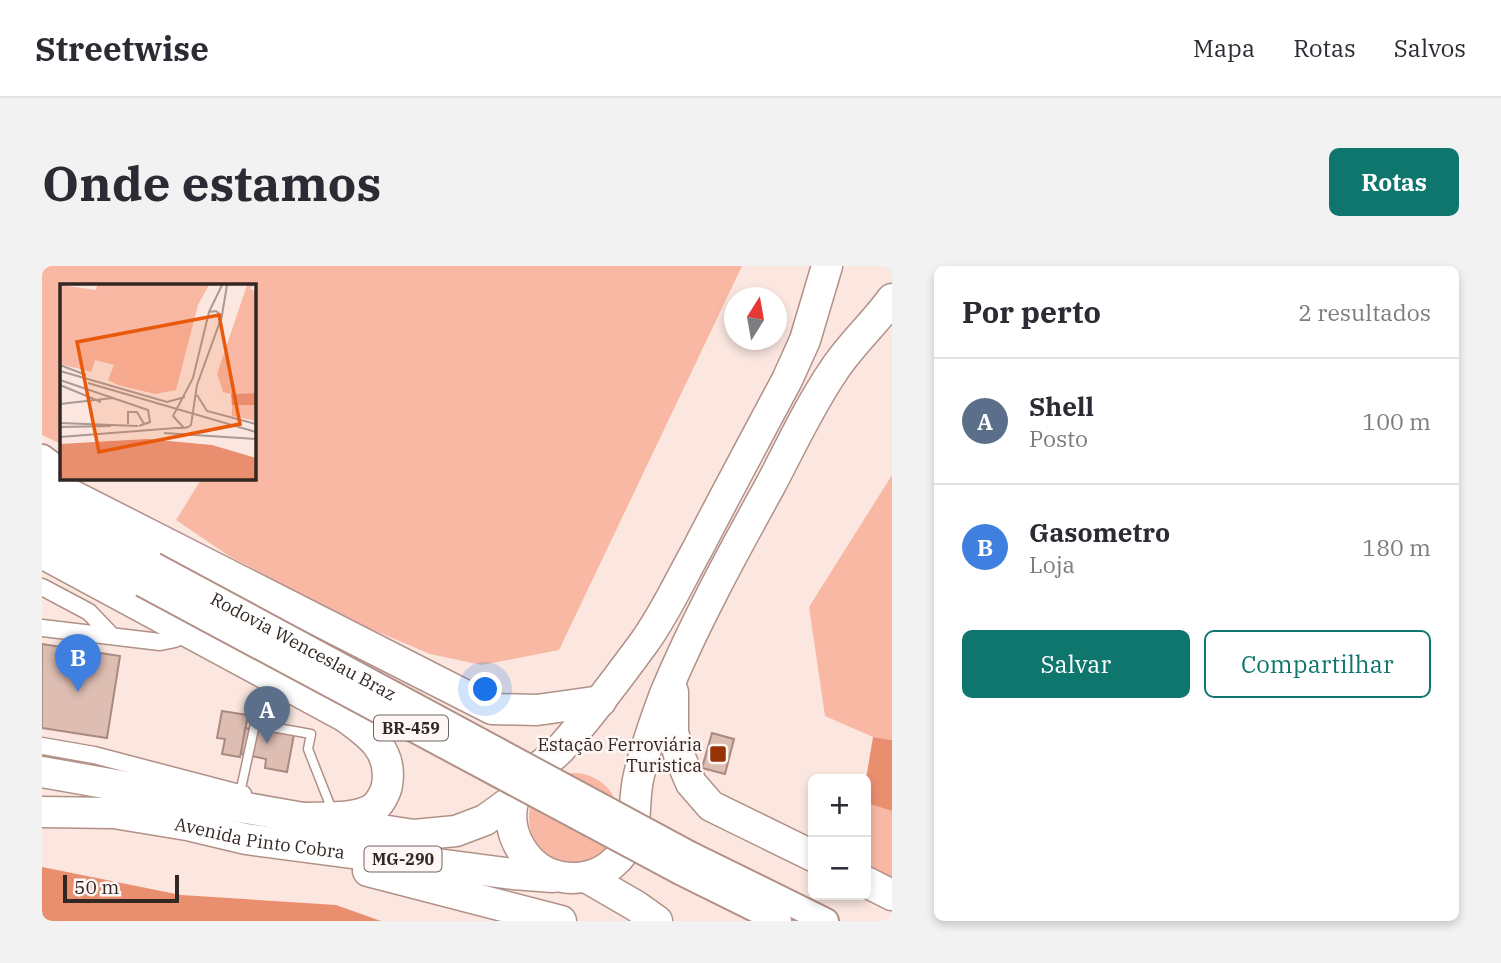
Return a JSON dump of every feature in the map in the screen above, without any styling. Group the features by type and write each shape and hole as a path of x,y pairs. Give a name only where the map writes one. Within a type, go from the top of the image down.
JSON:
{"highway":[{"path":"657,921 636,906 574,877 541,870 526,857 515,839 511,819 514,799 523,780 538,765 560,751 601,701 643,644 668,604 787,380 808,331 827,266"},
{"path":"574,877 605,870 621,857 632,840 636,820 637,780 659,711 685,646 820,394 848,350 892,299"},
{"name":"BR-459","path":"42,480 492,709 537,710 601,701"},
{"path":"42,553 344,716 372,736 386,756 389,774 386,792 374,808 354,815 303,818"},
{"path":"674,674 673,732 691,783 711,806 808,854"},
{"name":"Avenida Pinto Cobra","path":"42,772 414,835 456,831 485,820 514,799"},
{"path":"125,786 165,774"},
{"name":"Avenida Pinto Cobra","path":"42,812 114,813 187,825 246,839 513,874 574,877"},
{"path":"246,839 561,921"},
{"path":"871,884 892,894"}],"main road":[{"path":"42,457 60,470"},
{"path":"73,480 126,522"},
{"name":"Rodovia Wenceslau Braz","path":"42,504 148,575"},
{"name":"Rodovia Wenceslau Braz","path":"42,528 148,575 685,863 779,921"},
{"name":"Rodovia Wenceslau Braz","path":"685,863 826,921"}],"street":[{"path":"42,587 89,612 111,636"},
{"path":"42,628 160,642 175,639 183,629"},
{"path":"42,746 94,755 240,793 303,818"}],"lane":[{"path":"240,793 255,724 311,734 308,749 334,816"}],"shaded area":[{"path":"42,266 742,266 732,287 724,287 724,304 559,650 482,665 430,654 345,618 229,556 176,520 201,480 256,480 256,284 60,284 60,444 42,435"},
{"path":"892,475 892,740 873,737 825,716 809,607"},
{"path":"873,737 892,740 892,811 871,805 871,774 867,774"},
{"path":"565,773 583,773 599,780 612,793 619,809 619,827 612,843 599,856 583,863 565,863 549,856 536,843 529,827 529,809 536,793 549,780"},
{"path":"871,805 892,811 892,881 871,871"},
{"path":"42,867 181,895 336,905 381,921 42,921"}],"building":[{"path":"42,644 120,656 107,738 42,728"},
{"path":"222,711 248,715 240,757 222,754 225,739 217,738"},
{"path":"273,725 295,729 287,772 265,768 266,759 241,754 245,728 272,733"},
{"name":"Estação Ferroviária Turistica","path":"712,733 734,739 725,774 702,768"}],"place":[{"name":"Gasometro","path":"78,692"},
{"name":"Shell","path":"267,744"},
{"name":"Estação Ferroviária Turistica","path":"718,754"}]}
